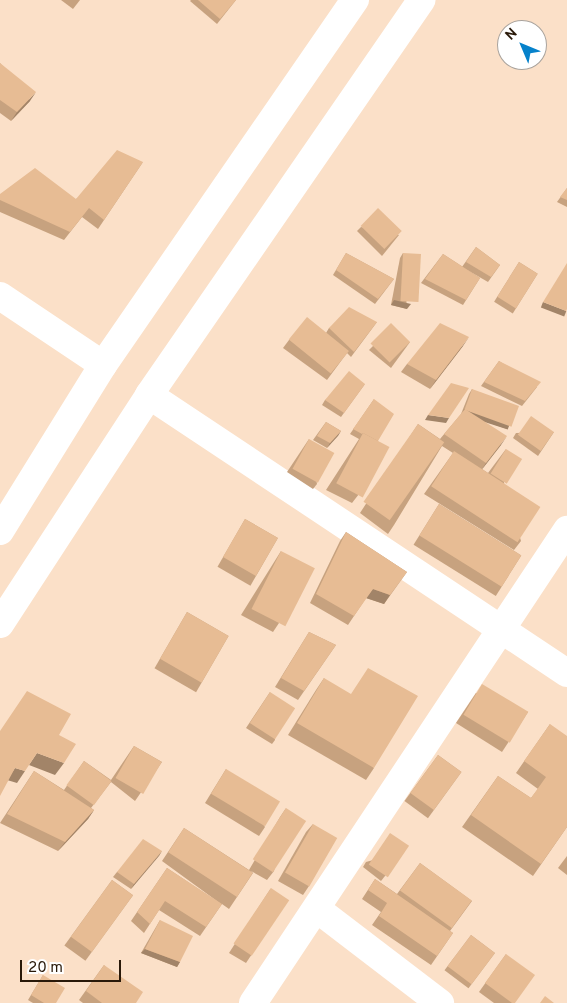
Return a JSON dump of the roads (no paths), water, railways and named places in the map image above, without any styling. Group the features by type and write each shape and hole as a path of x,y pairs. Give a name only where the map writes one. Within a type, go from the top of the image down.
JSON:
{"street":[{"path":"0,531 103,365 355,0"},
{"path":"0,624 149,395 422,0"},
{"path":"0,296 103,365"},
{"path":"149,395 567,673"},
{"path":"252,1003 317,909 500,628 567,530"},
{"path":"317,909 440,1003"}]}
